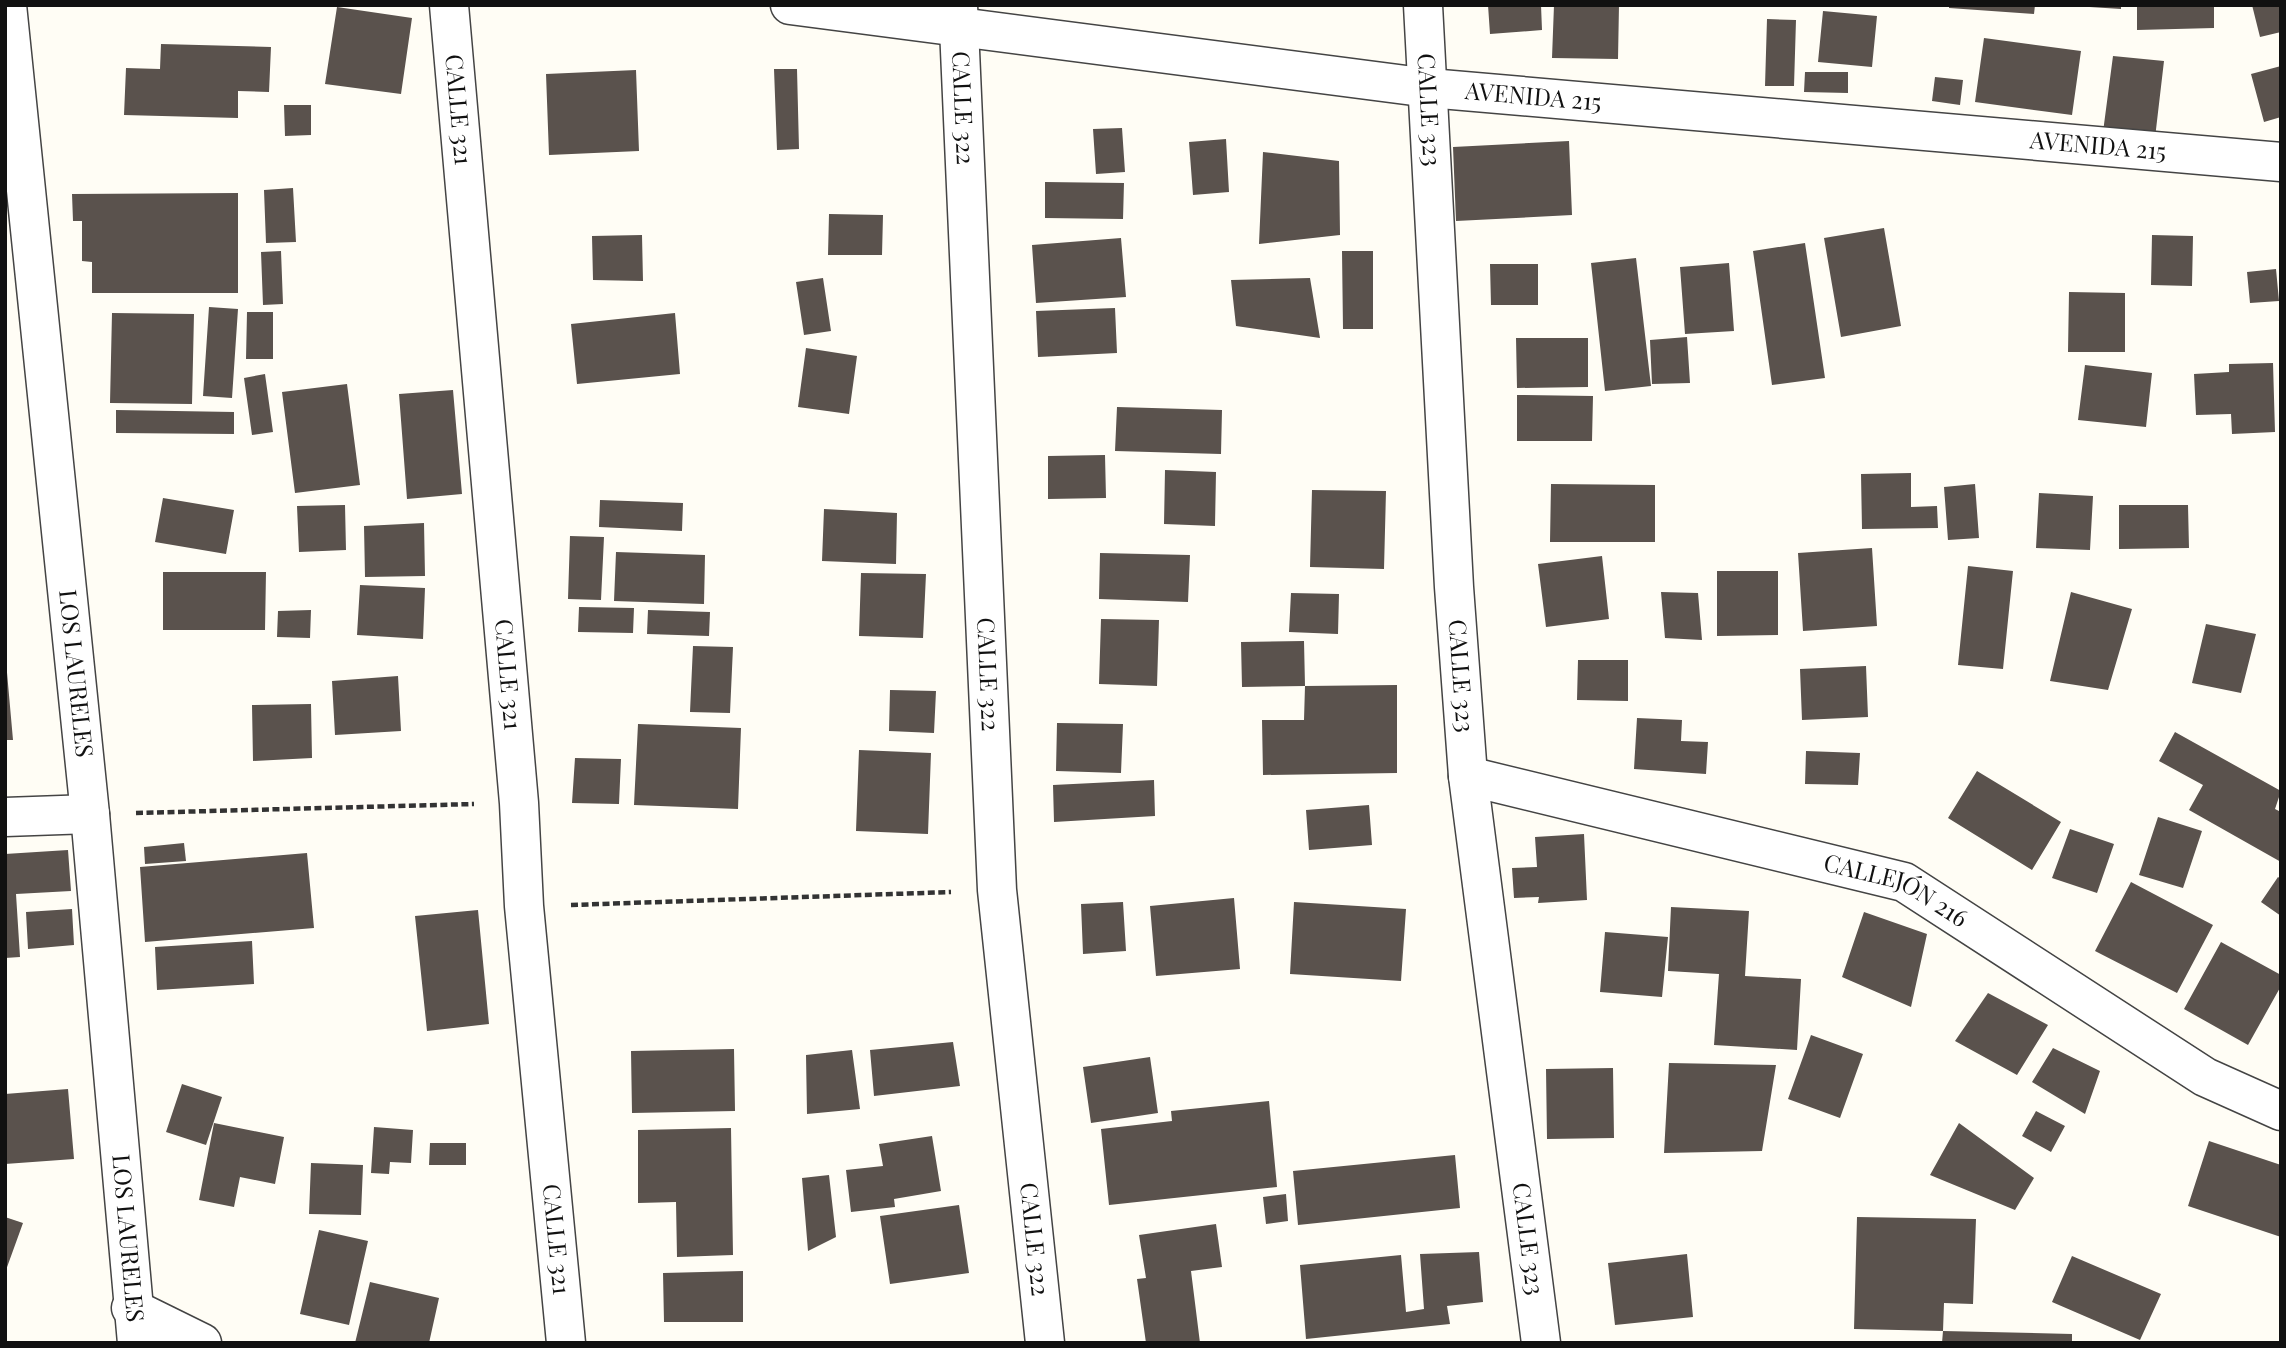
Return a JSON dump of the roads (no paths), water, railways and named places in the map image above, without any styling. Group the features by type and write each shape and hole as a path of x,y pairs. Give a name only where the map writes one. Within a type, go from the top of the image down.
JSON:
{"street":[{"name":"LOS LAURELES","path":"7,5 90,814 134,1325"},
{"name":"CALLE 321","path":"449,5 519,803 524,906 566,1343"},
{"name":"AVENIDA 215","path":"790,5 959,16 1429,88 2281,162"},
{"name":"CALLE 323","path":"1423,5 1454,587 1468,776 1541,1343"},
{"name":"CALLE 322","path":"959,16 997,890 1045,1343"},
{"name":"CALLEJÓN 216","path":"1468,776 1904,883 2205,1077 2281,1111"},
{"path":"5,817 90,814"},
{"path":"134,1325 202,1343"}]}
